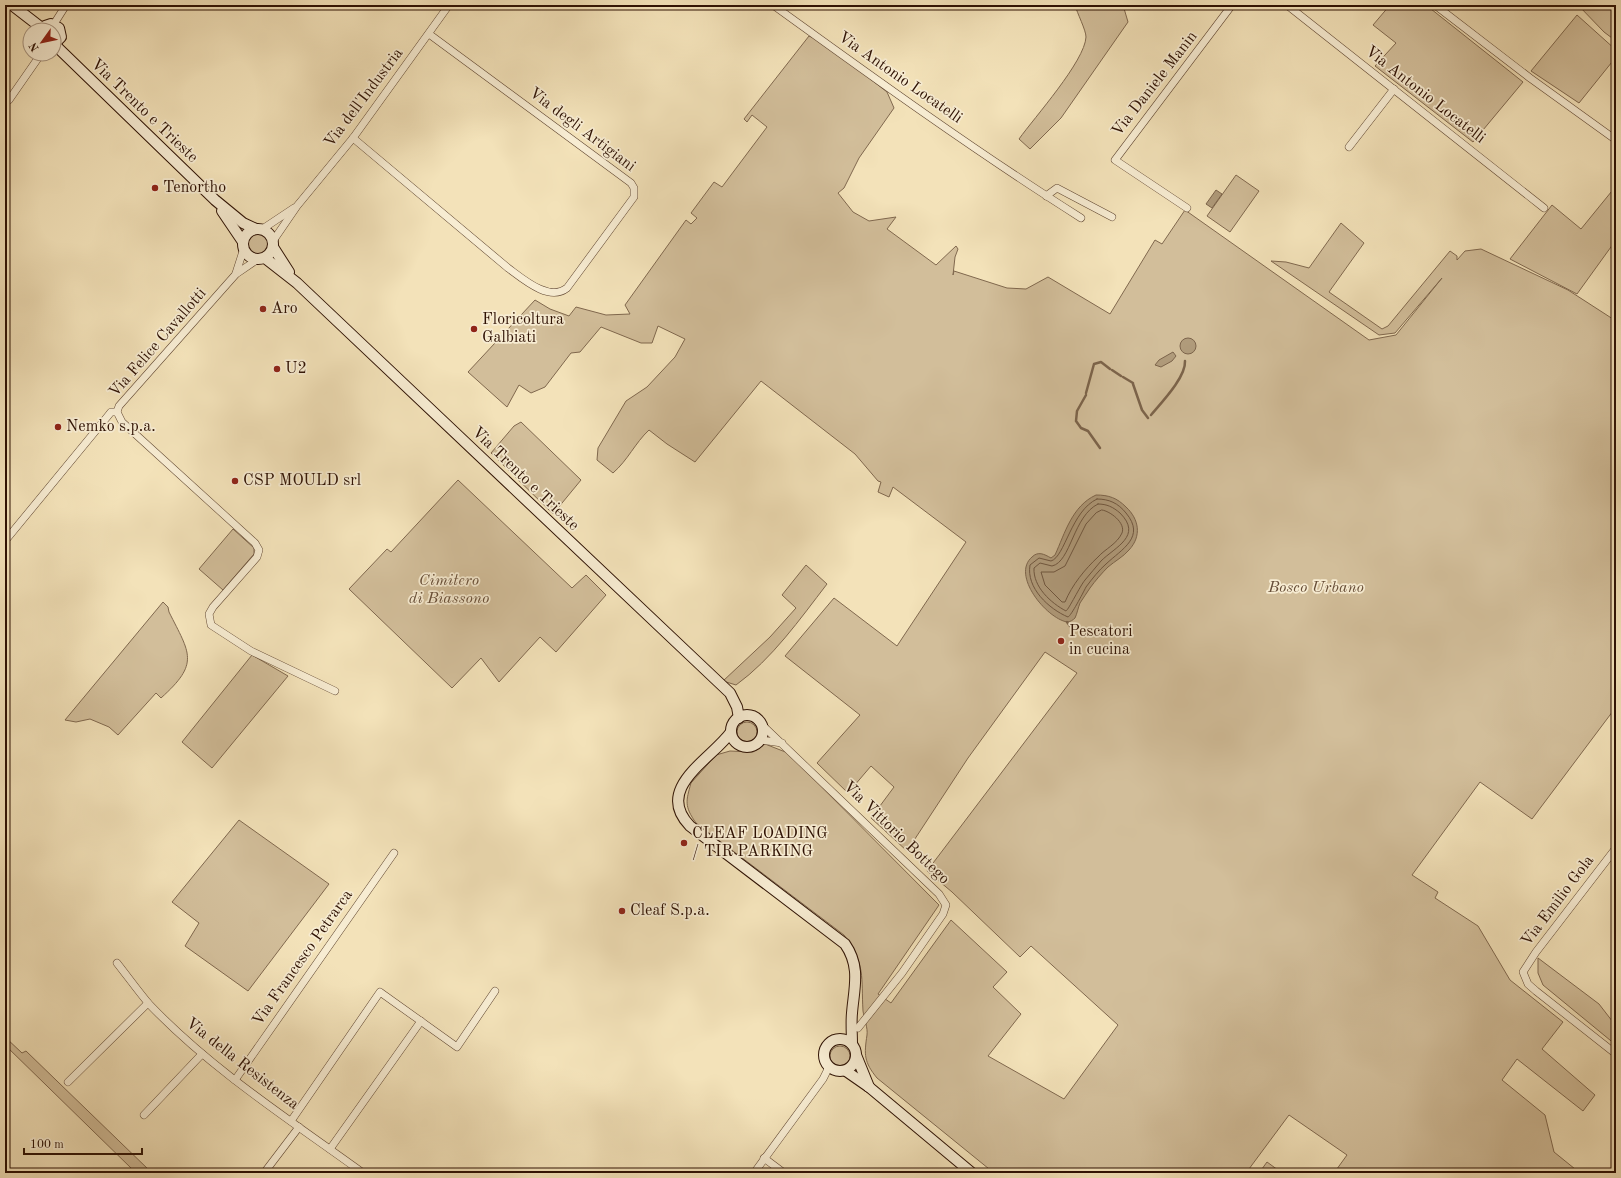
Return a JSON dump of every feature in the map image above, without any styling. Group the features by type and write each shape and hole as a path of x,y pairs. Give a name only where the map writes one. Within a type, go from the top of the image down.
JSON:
{"street":[{"path":"12,5 34,22"},
{"path":"55,22 66,5"},
{"name":"Via dell'Industria","path":"273,244 297,206 353,138 450,5"},
{"name":"Via Antonio Locatelli","path":"773,5 881,84 1012,174 1081,218"},
{"name":"Via Daniele Manin","path":"1187,208 1114,160 1232,5"},
{"name":"Via Antonio Locatelli","path":"1287,5 1544,208"},
{"path":"1435,5 1530,78 1616,140"},
{"name":"Via degli Artigiani","path":"353,138 508,268 525,280 550,293 557,293 567,288 634,197 634,188 631,183 429,34"},
{"name":"Via Trento e Trieste","path":"62,52 215,200 243,223 266,232 297,283"},
{"path":"5,101 9,100 15,93 36,62"},
{"path":"1349,147 1394,89"},
{"path":"1046,196 1057,188 1112,216"},
{"name":"Via Trento e Trieste","path":"215,200 244,245 249,256 262,259 297,283 755,719"},
{"name":"Via dell'Industria","path":"259,230 297,206"},
{"path":"244,245 246,236 250,232 259,230"},
{"path":"262,259 270,253 273,244"},
{"name":"Via Felice Cavallotti","path":"236,274 244,245"},
{"name":"Via Felice Cavallotti","path":"262,259 236,274 119,406 117,412 122,422 255,543 258,550 257,556 213,607 209,614 211,625 251,651 335,691"},
{"path":"5,541 111,412 117,412"},
{"name":"Via Trento e Trieste","path":"732,697 737,707 739,718"},
{"path":"761,740 762,728 755,719 746,715 739,718 734,723 731,732 713,752 696,767 682,786 678,799 682,815 694,829 845,944 853,959 856,976 852,1014 852,1044 869,1087"},
{"name":"Via Vittorio Bottego","path":"755,719 784,744 939,894 946,905 943,914 902,973 858,1028"},
{"path":"731,732 737,744"},
{"path":"713,752 737,744 749,747 761,740 784,744"},
{"name":"Via Emilio Gola","path":"1616,848 1536,952 1523,972 1528,984 1616,1054"},
{"name":"Via Francesco Petrarca","path":"234,1080 394,853"},
{"name":"Via della Resistenza","path":"117,963 148,1003 202,1054 234,1080 363,1173"},
{"path":"291,1121 380,992 457,1047 495,991"},
{"path":"68,1082 148,1003"},
{"path":"852,1014 846,1030 839,1038 831,1041 824,1049 824,1059 828,1066 837,1071 846,1071 869,1087 972,1173"},
{"path":"330,1149 421,1021"},
{"path":"839,1038 852,1044"},
{"path":"144,1114 202,1054"},
{"path":"846,1071 853,1064 856,1056"},
{"path":"754,1173 823,1079 828,1071 828,1066"},
{"path":"264,1173 299,1127"},
{"path":"764,1158 784,1173"}],"green space":[{"path":"1075,5 1123,5 1128,22 1061,118 1030,149 1019,139 1058,89 1077,60 1083,47 1086,34"},
{"path":"1390,5 1426,5 1523,82 1473,142 1375,66 1396,43 1373,25"},
{"path":"1578,5 1616,5 1616,41 1604,32"},
{"path":"1577,15 1616,50 1616,57 1579,103 1531,71"},
{"name":"Bosco Urbano","path":"809,36 823,42 887,92 894,108 859,158 844,188 838,193 853,212 869,221 896,217 887,229 936,265 956,246 958,249 955,257 953,275 954,271 1007,288 1026,289 1048,277 1110,314 1155,240 1162,244 1185,210 1369,340 1396,335 1442,278 1395,333 1379,335 1271,261 1286,262 1309,268 1341,223 1364,243 1329,292 1382,329 1388,326 1450,251 1457,256 1457,260 1465,251 1481,249 1568,290 1616,321 1616,707 1532,819 1480,782 1412,875 1438,892 1435,898 1478,926 1510,980 1563,1022 1542,1049 1595,1095 1583,1111 1517,1059 1502,1080 1545,1115 1554,1152 1580,1173 1334,1173 1347,1155 1289,1115 1246,1173 994,1173 877,1078 867,1063 865,1048 867,1032 863,1011 861,971 856,954 844,935 696,823 689,812 687,803 691,783 716,755 730,751 753,752 765,744 788,753 939,905 878,994 891,1003 951,920 1007,972 993,987 1021,1014 988,1056 1064,1099 1118,1025 1031,946 1020,957 952,892 927,871 1077,673 1045,652 968,758 907,851 871,818 894,787 871,766 848,793 817,763 860,715 785,656 834,598 897,646 966,542 893,487 889,497 878,492 881,482 878,481 855,454 761,381 695,462 667,444 649,430 623,463 613,473 597,460 598,448 626,401 647,387 675,357 685,339 658,326 652,343 641,343 601,327 580,352 571,353 545,387 531,393 519,385 507,407 468,372 535,300 550,309 569,316 576,307 606,315 630,314 625,305 686,220 691,224 697,218 691,213 714,182 722,187 767,127 752,115 747,122 744,119"},
{"path":"1236,175 1259,191 1230,232 1207,216"},
{"path":"1616,186 1616,240 1577,294 1510,259 1552,205 1581,229"},
{"path":"259,233 267,236 270,244 267,252 259,255 251,252 248,244 251,236"},
{"path":"521,422 581,480 553,514 491,453 514,426"},
{"name":"Cimitero di Biassono","path":"458,480 572,588 586,575 606,595 556,652 540,637 499,682 481,658 452,688 349,589 387,549 391,552"},
{"path":"233,529 254,548 254,554 223,590 199,569"},
{"path":"806,565 827,584 785,638 762,663 736,685 723,681 770,637 796,608 782,595"},
{"path":"163,602 168,607 186,648 188,658 182,676 161,698 156,693 118,735 109,727 90,719 76,722 65,720"},
{"path":"252,655 288,676 212,768 182,742"},
{"path":"743,722 751,722 757,728 757,736 751,742 743,742 737,736 737,728"},
{"path":"239,820 329,884 248,991 185,946 199,923 172,902"},
{"path":"1538,958 1599,1004 1616,1026 1616,1045 1543,985 1538,973"},
{"path":"5,1037 22,1053 26,1051 150,1171 149,1173 129,1173 132,1169 5,1045"},
{"path":"836,1046 844,1046 850,1052 850,1060 844,1066 836,1066 830,1060 830,1052"},
{"path":"1267,1162 1278,1170 1275,1173 1259,1173"}],"water":[{"path":"1216,190 1222,194 1212,208 1206,204"},
{"path":"1188,338 1194,340 1196,346 1194,352 1188,354 1182,352 1180,346 1182,340"},
{"path":"1173,352 1176,356 1172,361 1161,367 1155,365 1159,360"},
{"path":"1096,495 1112,498 1119,501 1126,507 1136,522 1136,539 1129,550 1108,567 1099,577 1080,603 1075,618 1067,622 1050,613 1034,595 1028,584 1026,574 1027,565 1034,555 1043,554 1051,558 1055,555 1066,529 1075,513 1088,500"}],"waterway":[{"path":"1151,415 1178,382 1182,374 1185,361"},
{"path":"1086,393 1094,364 1101,362 1110,369"},
{"path":"1112,370 1121,376"},
{"path":"1123,377 1133,383"},
{"path":"1133,384 1142,410 1148,418"},
{"path":"1086,395 1077,411 1076,421 1081,428 1088,431 1100,448"},
{"path":"1067,622 1070,626"}],"place":[{"name":"Tenortho","path":"155,188"},
{"name":"Aro","path":"263,309"},
{"name":"Floricoltura Galbiati","path":"474,329"},
{"name":"U2","path":"277,369"},
{"name":"Nemko s.p.a.","path":"58,427"},
{"name":"CSP MOULD srl","path":"235,481"},
{"name":"Pescatori in cucina","path":"1061,641"},
{"name":"CLEAF LOADING / TIR PARKING","path":"684,843"},
{"name":"Cleaf S.p.a.","path":"622,911"}]}
